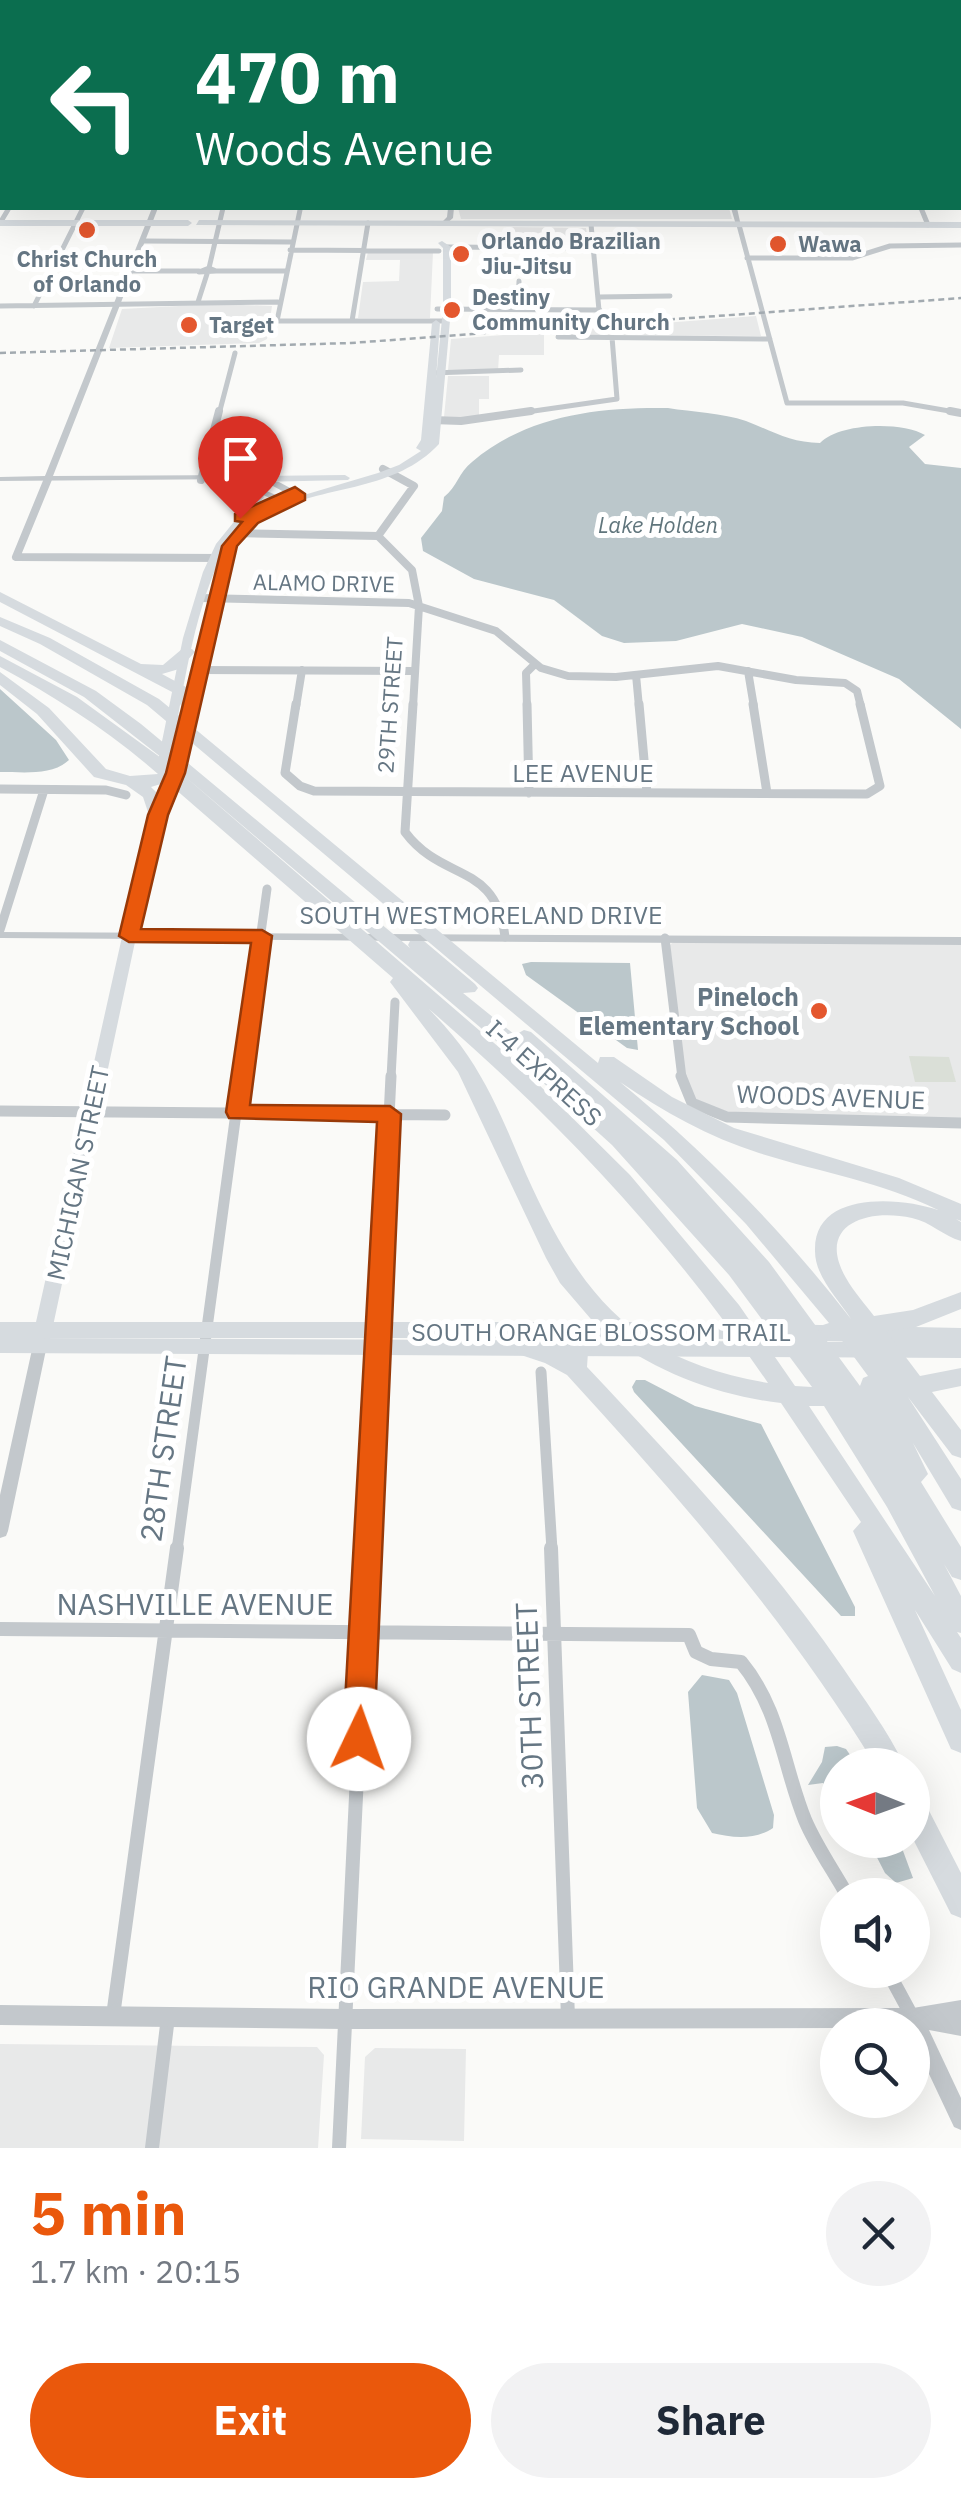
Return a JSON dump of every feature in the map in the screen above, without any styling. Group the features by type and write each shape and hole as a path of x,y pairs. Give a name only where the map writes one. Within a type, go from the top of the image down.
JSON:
{"highway":[{"path":"4,601 180,690 190,708"},
{"path":"4,601 151,695 182,768 420,924 640,1107 767,1234 831,1319 883,1406 961,1501"},
{"path":"0,622 45,641 154,702"},
{"name":"I-4 EXPRESS","path":"0,635 66,668 372,924 395,952 636,1156 709,1236 770,1313 883,1406 906,1518 961,1622"},
{"name":"I-4 EXPRESS","path":"0,645 90,694 135,729"},
{"path":"100,648 154,670 177,666 187,652"},
{"path":"0,661 135,729 182,768 338,923 395,952 586,1140 645,1205 731,1312 961,1661"},
{"path":"88,757 110,766 132,763 138,756 159,694 150,678 135,667"},
{"path":"0,680 26,698 100,773 150,794 158,815"},
{"path":"128,788 182,768"},
{"name":"I-4 EXPRESS","path":"182,768 393,925 395,952 619,1116 670,1165 797,1314 883,1406 958,1564"},
{"path":"450,950 476,960 620,1072 686,1115 772,1150 906,1187 961,1213"},
{"path":"395,952 403,988 467,1070 558,1259 594,1309 628,1338 678,1366 740,1388 824,1397 875,1394 961,1377"},
{"path":"961,1234 934,1215 899,1205 868,1207 839,1221 827,1238 826,1261 835,1280 861,1313 883,1406 961,1448"},
{"path":"831,1319 916,1318 961,1300"},
{"path":"576,1359 589,1338 607,1330"},
{"path":"523,1342 553,1356 576,1359 768,1583 829,1666 880,1748"},
{"path":"799,1412 870,1538 961,1740"},
{"path":"930,1842 961,1904"}],"main road":[{"path":"0,223 961,224"},
{"name":"MICHIGAN STREET","path":"233,533 291,497 387,471 427,453 434,444 444,224"},
{"name":"MICHIGAN STREET","path":"182,768 180,690 187,652 201,598 240,518 291,497 387,471"},
{"path":"240,518 259,497 255,482 359,477"},
{"name":"MICHIGAN STREET","path":"42,1338 158,815 182,768 190,708 216,599 219,558"},
{"name":"SOUTH ORANGE BLOSSOM TRAIL","path":"0,1345 42,1338 523,1342 607,1330 831,1319 961,1336"},
{"name":"SOUTH ORANGE BLOSSOM TRAIL","path":"0,1330 42,1338"},
{"name":"SOUTH ORANGE BLOSSOM TRAIL","path":"378,1340 523,1342"},
{"name":"SOUTH ORANGE BLOSSOM TRAIL","path":"576,1359 961,1350"}],"street":[{"path":"473,0 522,0"},
{"path":"34,306 82,210"},
{"path":"154,210 16,556 219,558"},
{"path":"198,302 223,210"},
{"path":"300,210 277,321 441,321"},
{"name":"MICHIGAN STREET","path":"442,210 444,224"},
{"name":"MICHIGAN STREET","path":"444,224 451,210"},
{"path":"734,210 787,404 904,403 961,413"},
{"path":"922,210 928,225"},
{"path":"352,321 368,224"},
{"path":"592,224 600,321"},
{"path":"142,241 363,250 594,248"},
{"path":"747,258 852,258 890,246 961,245"},
{"path":"129,271 285,272"},
{"path":"518,310 519,281"},
{"path":"598,297 670,296"},
{"path":"0,306 278,302"},
{"path":"442,309 600,310"},
{"path":"558,337 770,339"},
{"path":"434,420 617,399 612,338"},
{"path":"201,480 234,353"},
{"path":"438,373 521,370"},
{"path":"944,411 961,421"},
{"path":"233,533 378,536 414,490 410,481 387,471"},
{"path":"0,479 255,482 291,497"},
{"path":"255,482 291,497"},
{"name":"29TH STREET","path":"378,536 412,570 419,606 405,832 422,854 491,891 502,903 505,937"},
{"name":"ALAMO DRIVE","path":"201,598 394,600 496,632 535,664 582,678 703,666 845,683 857,691 880,786 866,794"},
{"path":"528,793 526,673 535,664"},
{"path":"199,670 415,671"},
{"name":"LEE AVENUE","path":"302,670 285,773 300,786 328,792 866,794"},
{"path":"748,671 767,793"},
{"path":"636,674 647,793"},
{"path":"0,790 128,788"},
{"path":"0,932 44,790"},
{"name":"28TH STREET","path":"113,2016 267,889"},
{"name":"SOUTH WESTMORELAND DRIVE","path":"0,932 961,941"},
{"name":"WOODS AVENUE","path":"665,938 682,1082 688,1098 701,1110 740,1118 961,1123"},
{"path":"339,2148 378,1340 396,1114 395,1002"},
{"path":"0,1111 446,1116"},
{"name":"MICHIGAN STREET","path":"0,1531 42,1338"},
{"name":"30TH STREET","path":"540,1372 556,1633 568,2018"},
{"name":"NASHVILLE AVENUE","path":"0,1628 690,1635 696,1652 711,1659 741,1662 761,1686 778,1729 784,1765 804,1820 837,1878"},
{"name":"RIO GRANDE AVENUE","path":"930,2015 961,2010"},
{"name":"RIO GRANDE AVENUE","path":"0,2015 820,2018"},
{"path":"152,2148 168,2017"},
{"name":"RIO GRANDE AVENUE","path":"930,2021 961,2026"},
{"path":"930,2054 961,2120"}],"shaded area":[{"path":"459,210 730,210 732,219 461,219"},
{"path":"505,227 586,228 589,246 504,246"},
{"path":"368,252 433,252 430,318 358,318 363,282 399,281 400,260 366,260"},
{"path":"216,304 272,306 267,339 259,343 109,348 122,309"},
{"path":"756,316 761,336 544,335 544,355 499,355 498,371 448,370 451,339"},
{"path":"448,376 489,376 489,399 479,399 479,417 444,417"},
{"name":"Pineloch Elementary School","path":"961,943 961,1119 741,1116 697,1102 686,1086 670,945"},
{"path":"909,1056 949,1057 956,1082 915,1082"},
{"path":"0,2044 317,2047 324,2055 318,2148 0,2148"},
{"path":"375,2048 466,2049 464,2141 361,2139 365,2057"}],"water":[{"name":"Lake Holden","path":"668,408 737,418 782,436 820,443 855,428 901,428 925,435 909,447 925,464 961,468 961,729 899,679 802,637 742,624 676,641 624,643 602,636 554,600 474,579 423,551 421,538 442,511 444,497 468,466 493,446 564,417 616,409"},
{"path":"0,689 56,740 69,760 46,771 0,772"},
{"path":"630,963 638,1050 627,1048 526,975 522,964"},
{"path":"636,1380 645,1380 695,1406 761,1424 855,1607 855,1616 841,1616 634,1392"},
{"path":"702,1675 729,1680 737,1693 774,1815 773,1828 759,1835 712,1833 697,1808 688,1692"},
{"path":"820,1765 820,1783 808,1785"},
{"path":"877,1858 906,1858 913,1878 890,1878"}],"railway":[{"path":"0,353 351,343 961,298"}],"place":[{"name":"Christ Church of Orlando","path":"87,230"},
{"name":"Wawa","path":"778,244"},
{"name":"Orlando Brazilian Jiu-Jitsu","path":"461,254"},
{"name":"Destiny Community Church","path":"452,310"},
{"name":"Target","path":"189,325"},
{"name":"Pineloch Elementary School","path":"819,1011"}],"route":[{"path":"240,518 295,492 300,497 252,520 225,558 175,773 158,815 129,936 262,936 238,1112 390,1114 359,1739"}]}
